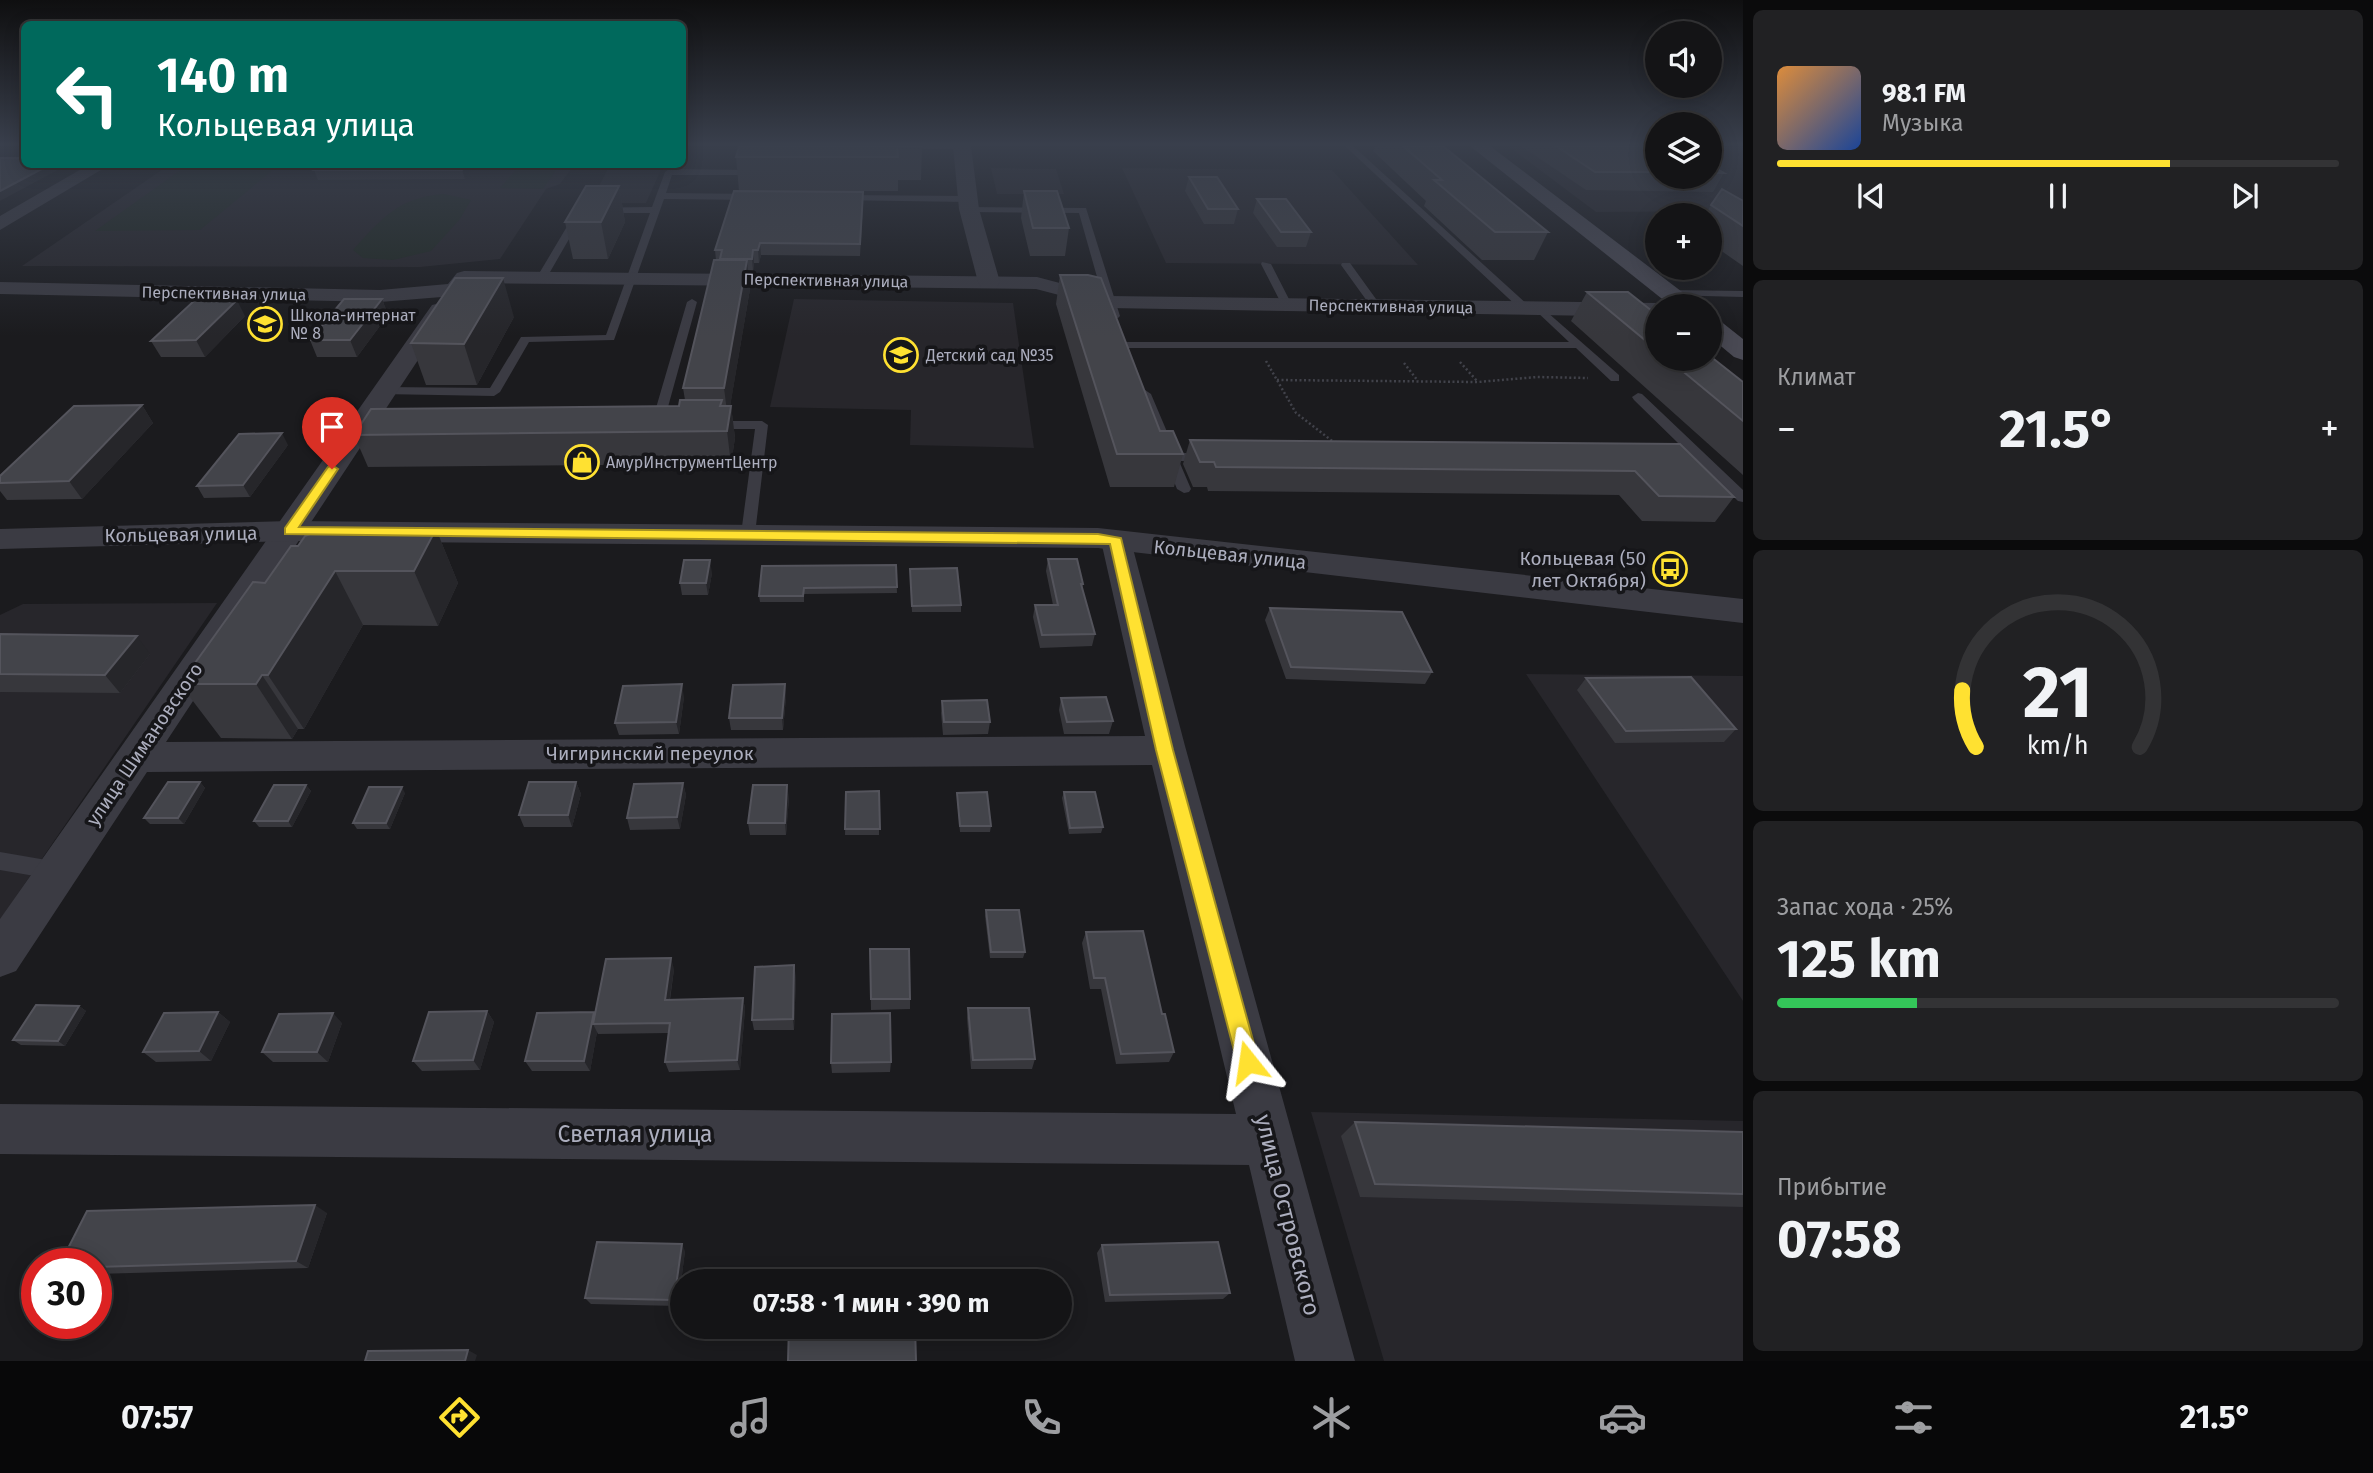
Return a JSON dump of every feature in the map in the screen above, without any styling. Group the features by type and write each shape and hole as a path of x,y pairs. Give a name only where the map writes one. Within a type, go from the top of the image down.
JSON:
{"main road":[{"path":"1554,210 1655,294"},
{"path":"1722,335 1743,352"}],"street":[{"path":"0,224 25,210"},
{"path":"970,210 989,282"},
{"name":"Перспективная улица","path":"0,288 380,296 454,290 464,277 542,277 1037,283 1109,302 1532,308 1645,302"},
{"name":"улица Шимановского","path":"0,956 290,531 367,427 385,391 454,290"},
{"name":"Кольцевая улица","path":"0,539 290,531 1098,538 1743,611"},
{"name":"улица Островского","path":"1116,541 1165,750 1325,1361"},
{"name":"Чигиринский переулок","path":"136,757 1165,750"},
{"name":"Светлая улица","path":"0,1129 1269,1139"}],"lane":[{"path":"385,391 494,392 525,339 610,338 656,210 581,210 542,277"},
{"path":"1074,210 1083,210 1109,302 1128,351 1256,345 1579,345"},
{"path":"1421,210 1615,378"},
{"path":"1266,264 1287,304"},
{"path":"1346,265 1376,306"},
{"path":"1722,296 1743,294"},
{"path":"657,425 692,302"},
{"path":"1141,382 1184,489"},
{"path":"1638,397 1743,498"},
{"path":"696,425 762,425 748,534"},
{"path":"1649,446 1689,447"},
{"path":"1171,457 1227,456"},
{"path":"0,861 58,871"}],"path":[{"path":"1256,345 1296,413 1343,449"},
{"path":"1277,380 1478,382 1537,377 1615,378"}],"shaded area":[{"path":"104,210 533,210 500,259 420,267 22,266"},
{"path":"125,210 225,210 200,230 95,231"},
{"path":"396,210 465,210 431,251 393,260 363,258 353,250"},
{"path":"1141,210 1368,210 1418,265 1166,263"},
{"path":"1593,210 1645,210 1645,212 1596,212"},
{"path":"1722,210 1743,210 1722,211"},
{"name":"Детский сад №35","path":"794,299 1013,303 1034,448 910,445 911,410 770,407"},
{"path":"217,603 0,920 0,615 23,604"},
{"path":"1526,674 1743,676 1743,1001"},
{"path":"1311,1112 1743,1121 1743,1361 1384,1361"}],"building":[{"path":"572,210 607,210 601,222 565,222"},
{"path":"728,210 862,210 860,244 760,243 758,250 753,250 752,259 720,259 722,250 715,250"},
{"path":"1029,210 1063,210 1069,228 1033,228"},
{"path":"1265,210 1294,210 1311,232 1281,232"},
{"path":"1469,210 1521,210 1548,232 1495,232"},
{"path":"1722,210 1743,210 1743,226 1722,212"},
{"path":"714,260 747,260 724,388 683,388"},
{"path":"1060,275 1101,278 1160,431 1173,431 1183,454 1117,454"},
{"path":"455,278 503,278 464,344 411,343"},
{"path":"1587,292 1628,292 1645,305 1645,340"},
{"path":"344,299 382,299 350,340 310,340"},
{"path":"195,300 237,300 196,340 151,341"},
{"path":"1722,365 1743,382 1743,421 1683,371 1722,371"},
{"path":"680,400 722,400 720,406 731,406 727,431 354,435 371,409 679,406"},
{"path":"142,405 69,481 0,483 0,476 74,406"},
{"path":"282,433 243,485 197,486 239,434"},
{"path":"1190,440 1680,444 1734,497 1659,496 1635,471 1216,467 1214,462 1200,462"},
{"path":"436,529 414,571 335,571 268,675 262,675 256,684 180,684 253,582 265,583 291,546 298,546 305,536 318,531"},
{"path":"1048,559 1077,559 1095,634 1042,635 1035,605 1058,605"},
{"path":"684,560 710,560 706,583 680,583"},
{"path":"896,565 897,587 804,588 803,596 759,596 762,566"},
{"path":"957,568 961,605 912,606 910,569"},
{"path":"1270,608 1402,612 1432,672 1291,667"},
{"path":"0,634 137,636 105,675 0,674"},
{"path":"1691,677 1736,729 1626,731 1586,678"},
{"path":"682,684 676,722 615,723 623,686"},
{"path":"785,684 782,718 729,718 733,685"},
{"path":"1106,697 1113,721 1067,722 1061,698"},
{"path":"987,700 990,722 944,722 942,701"},
{"path":"168,782 200,782 178,818 144,818"},
{"path":"529,782 576,782 568,815 519,815"},
{"path":"683,783 677,817 627,818 634,784"},
{"path":"274,785 306,785 288,821 254,821"},
{"path":"753,785 787,785 785,823 748,823"},
{"path":"369,787 402,787 386,823 353,823"},
{"path":"879,791 880,829 845,829 846,792"},
{"path":"987,792 991,826 960,826 957,793"},
{"path":"1064,792 1095,792 1103,827 1070,828"},
{"path":"986,910 1019,910 1025,952 991,952"},
{"path":"1143,931 1162,1014 1165,1014 1174,1052 1121,1054 1105,978 1094,978 1086,932"},
{"path":"870,949 909,949 910,999 871,999"},
{"path":"671,958 665,1000 743,998 737,1060 665,1062 670,1023 593,1024 606,959"},
{"path":"794,965 793,1019 752,1020 755,967"},
{"path":"36,1005 79,1006 58,1041 13,1040"},
{"path":"968,1008 1029,1008 1035,1059 973,1060"},
{"path":"487,1011 473,1060 413,1061 429,1012"},
{"path":"218,1012 199,1051 143,1052 164,1013"},
{"path":"594,1012 584,1061 525,1061 537,1013"},
{"path":"333,1013 317,1052 262,1052 279,1014"},
{"path":"890,1013 891,1062 831,1063 832,1014"},
{"path":"1355,1122 1743,1132 1743,1194 1375,1184"},
{"path":"315,1205 296,1261 112,1267 112,1248 68,1248 87,1211"},
{"path":"597,1242 682,1244 678,1269 670,1269 670,1300 585,1298"},
{"path":"1218,1242 1230,1293 1110,1295 1102,1245"},
{"path":"789,1339 915,1339 916,1361 788,1361"},
{"path":"468,1350 465,1361 365,1361 368,1351"}],"place":[{"name":"Школа-интернат № 8","path":"265,324"},
{"name":"Детский сад №35","path":"901,355"},
{"name":"АмурИнструментЦентр","path":"582,462"},
{"name":"Кольцевая (50 лет Октября)","path":"1670,569"}],"route":[{"path":"332,469 290,531 1098,538 1116,541 1165,750 1248,1062"}]}
